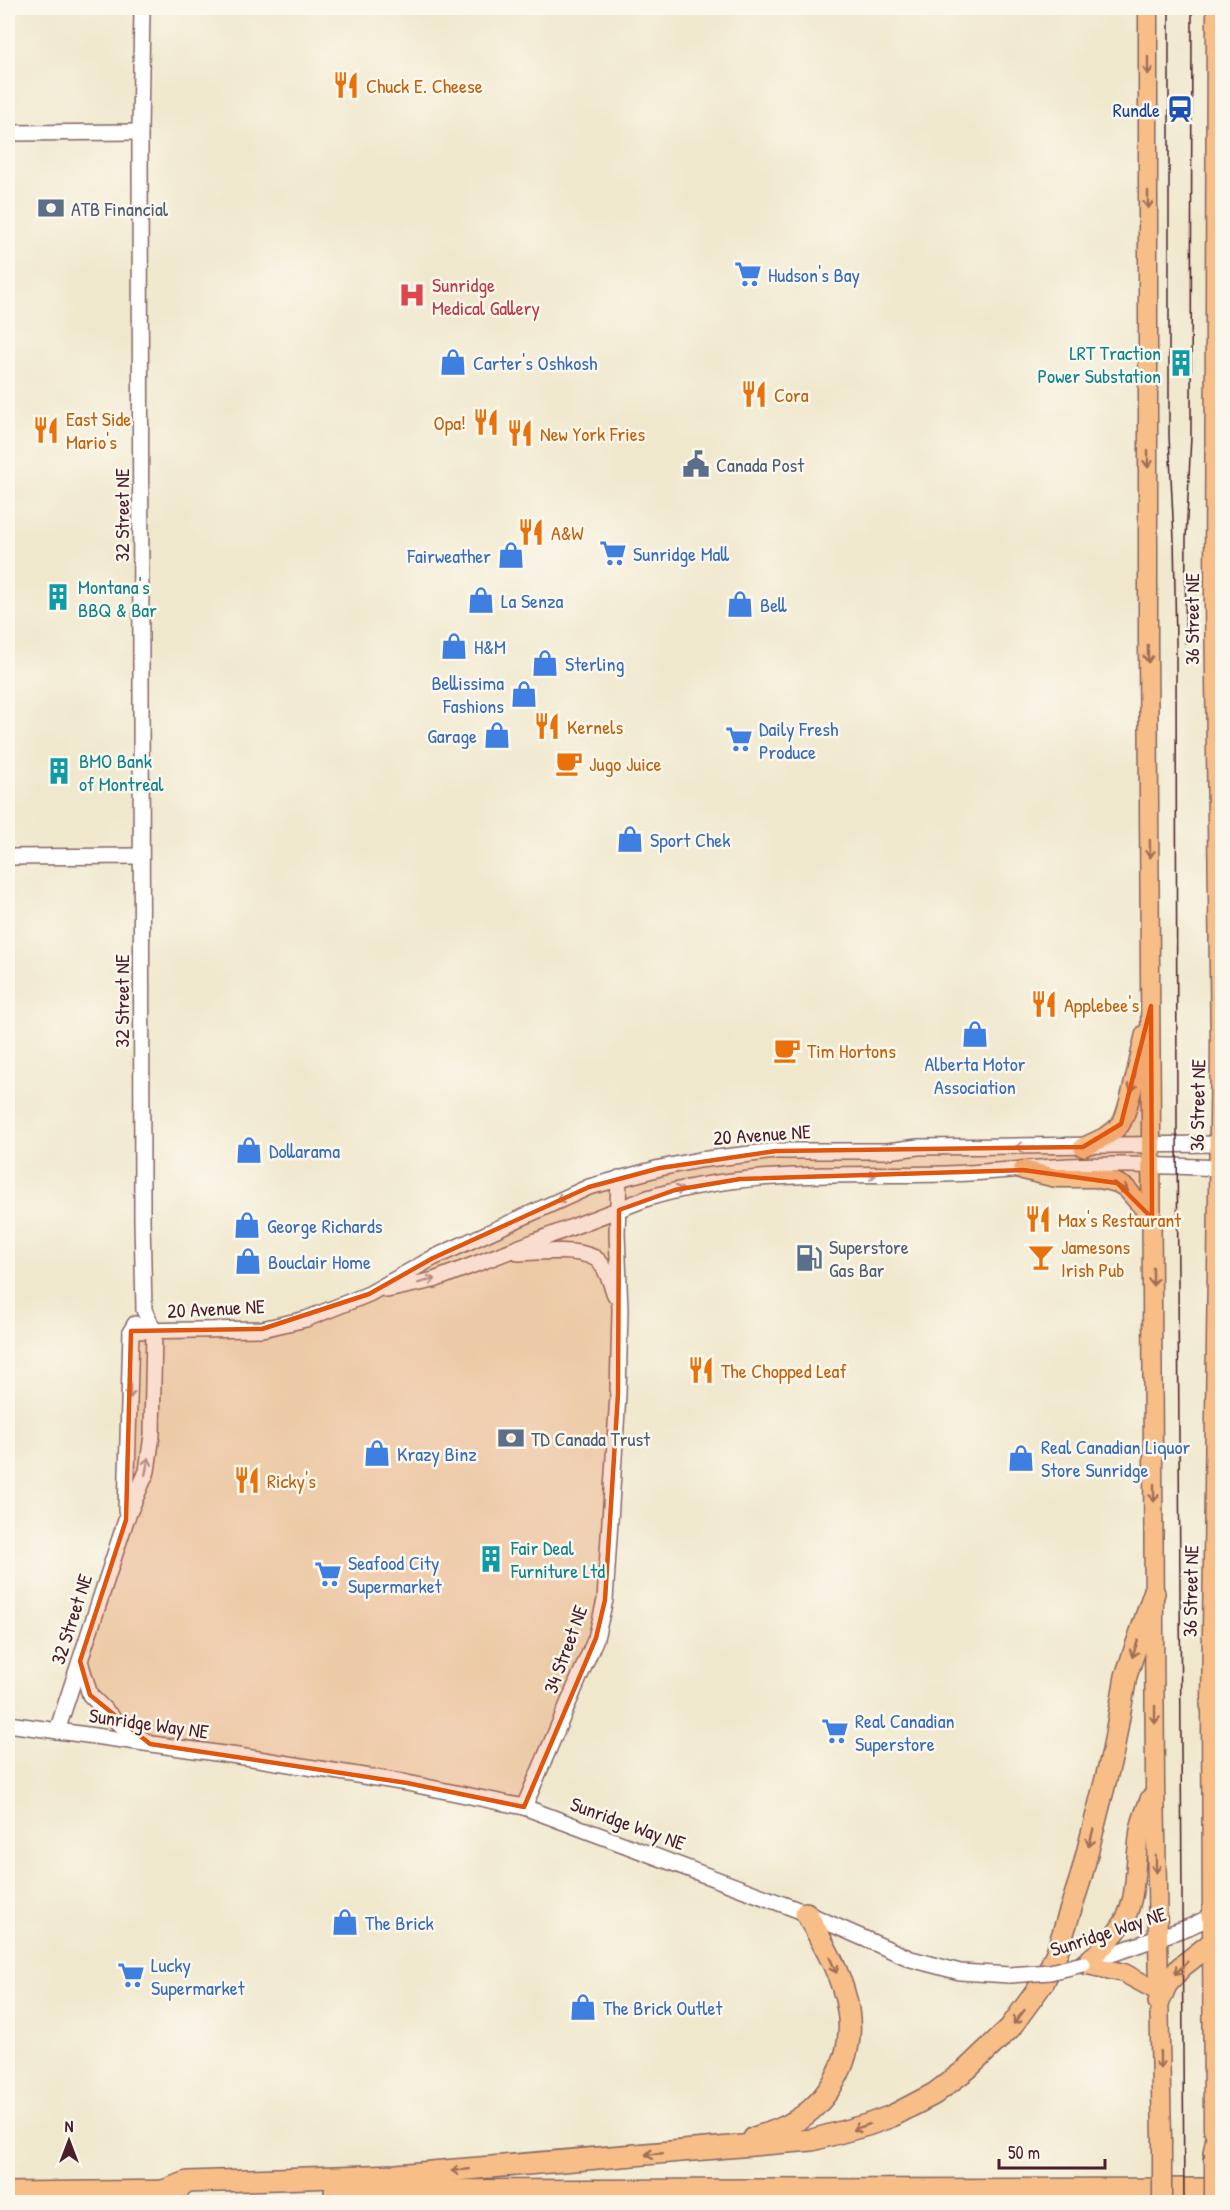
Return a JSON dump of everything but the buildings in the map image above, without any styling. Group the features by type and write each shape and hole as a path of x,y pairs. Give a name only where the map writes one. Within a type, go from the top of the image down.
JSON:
{"highway":[{"path":"163,2191 188,2181 396,2175 812,2140 843,2133 892,2116 934,2094 967,2069 1010,2028 1044,1981 1057,1952 1074,1898 1113,1751 1126,1676 1154,1593"},
{"path":"1211,1705 1222,1733"},
{"path":"713,2150 780,2129 799,2120 826,2094 844,2062 850,2026 844,1994 832,1962 806,1913"},
{"path":"1159,1997 1166,1984 1181,1968 1218,1938"},
{"path":"1214,2153 1222,2110"},
{"path":"1168,2195 1209,2180 1222,2180"},
{"path":"8,2193 163,2191 1168,2195 1222,2189"}],"main road":[{"name":"36 Street NE","path":"1148,8 1148,642 1155,1785 1161,2141 1168,2195"},
{"name":"36 Street NE","path":"1214,2202 1218,1938 1211,1705 1221,1144 1214,734 1218,608 1216,221 1219,103 1216,8"},
{"path":"1216,221 1222,192"},
{"path":"1214,734 1222,697"},
{"path":"1083,1147 1109,1135 1121,1124 1127,1110 1151,1006"},
{"path":"1023,1170 1056,1178 1095,1178 1117,1183 1126,1188 1152,1218"},
{"path":"1083,1964 1109,1941 1131,1909 1137,1872 1139,1831 1155,1785"},
{"path":"1083,1964 1124,1973 1159,1997"}],"street":[{"name":"32 Street NE","path":"57,1731 126,1520 147,1471 152,1435 154,1331 144,1310 141,856 140,132 142,8"},
{"path":"8,133 140,132"},
{"path":"8,856 141,856"},
{"name":"20 Avenue NE","path":"130,1331 262,1329 306,1318 369,1294 433,1258 589,1187 699,1160 776,1151 1221,1144"},
{"name":"20 Avenue NE","path":"369,1294 434,1280 675,1190 740,1179 805,1175 937,1174 1054,1167 1220,1168"},
{"name":"34 Street NE","path":"524,1807 596,1638 605,1600 618,1394 620,1310 617,1233 620,1178"},
{"path":"499,1255 548,1251 579,1254 596,1259 607,1274 620,1310"},
{"path":"130,1331 144,1310"},
{"name":"32 Street NE","path":"126,1520 130,1331"},
{"path":"80,1661 90,1695 117,1722 150,1744"},
{"name":"Sunridge Way NE","path":"8,1724 407,1783 524,1807 806,1913 919,1962 960,1971 1010,1975 1050,1972 1083,1964 1158,1938 1217,1913"}],"highlighted area":[{"path":"1151,1006 1152,1218 1117,1183 1023,1170 740,1179 675,1190 619,1210 618,1394 605,1600 596,1638 524,1807 407,1783 150,1744 90,1695 80,1661 126,1520 131,1331 262,1329 369,1294 433,1258 589,1187 660,1168 776,1151 1083,1147 1121,1124"}],"tram line":[{"path":"1169,8 1169,436 1176,642 1184,2202"},
{"path":"1185,643 1186,539 1191,436 1192,8"}],"place":[{"name":"Chuck E. Cheese","path":"346,85"},
{"name":"Rundle","path":"1180,109"},
{"name":"ATB Financial","path":"51,208"},
{"name":"Hudson's Bay","path":"748,274"},
{"name":"Sunridge Medical Gallery","path":"412,295"},
{"name":"Carter's Oshkosh","path":"453,362"},
{"name":"LRT Traction Power Substation","path":"1181,363"},
{"name":"Cora","path":"754,394"},
{"name":"Opa!","path":"486,422"},
{"name":"East Side Mario's","path":"46,430"},
{"name":"New York Fries","path":"520,433"},
{"name":"Canada Post","path":"696,464"},
{"name":"A&W","path":"531,532"},
{"name":"Sunridge Mall","path":"613,553"},
{"name":"Fairweather","path":"511,555"},
{"name":"Montana's BBQ & Bar","path":"58,597"},
{"name":"La Senza","path":"481,600"},
{"name":"Bell","path":"740,604"},
{"name":"H&M","path":"454,646"},
{"name":"Sterling","path":"545,663"},
{"name":"Bellissima Fashions","path":"524,694"},
{"name":"Kernels","path":"547,726"},
{"name":"Garage","path":"497,735"},
{"name":"Daily Fresh Produce","path":"739,739"},
{"name":"Jugo Juice","path":"569,763"},
{"name":"BMO Bank of Montreal","path":"59,771"},
{"name":"Sport Chek","path":"630,839"},
{"name":"Applebee's","path":"1044,1004"},
{"name":"Alberta Motor Association","path":"975,1034"},
{"name":"Tim Hortons","path":"787,1050"},
{"name":"Dollarama","path":"249,1150"},
{"name":"Max's Restaurant","path":"1038,1219"},
{"name":"George Richards","path":"247,1225"},
{"name":"Jamesons Irish Pub","path":"1041,1257"},
{"name":"Superstore Gas Bar","path":"809,1258"},
{"name":"Bouclair Home","path":"248,1261"},
{"name":"The Chopped Leaf","path":"701,1370"},
{"name":"TD Canada Trust","path":"511,1438"},
{"name":"Krazy Binz","path":"377,1453"},
{"name":"Real Canadian Liquor Store Sunridge","path":"1021,1458"},
{"name":"Ricky's","path":"247,1480"},
{"name":"Fair Deal Furniture Ltd","path":"491,1559"},
{"name":"Seafood City Supermarket","path":"328,1574"},
{"name":"Real Canadian Superstore","path":"835,1731"},
{"name":"The Brick","path":"345,1922"},
{"name":"Lucky Supermarket","path":"131,1975"},
{"name":"The Brick Outlet","path":"583,2007"}]}
